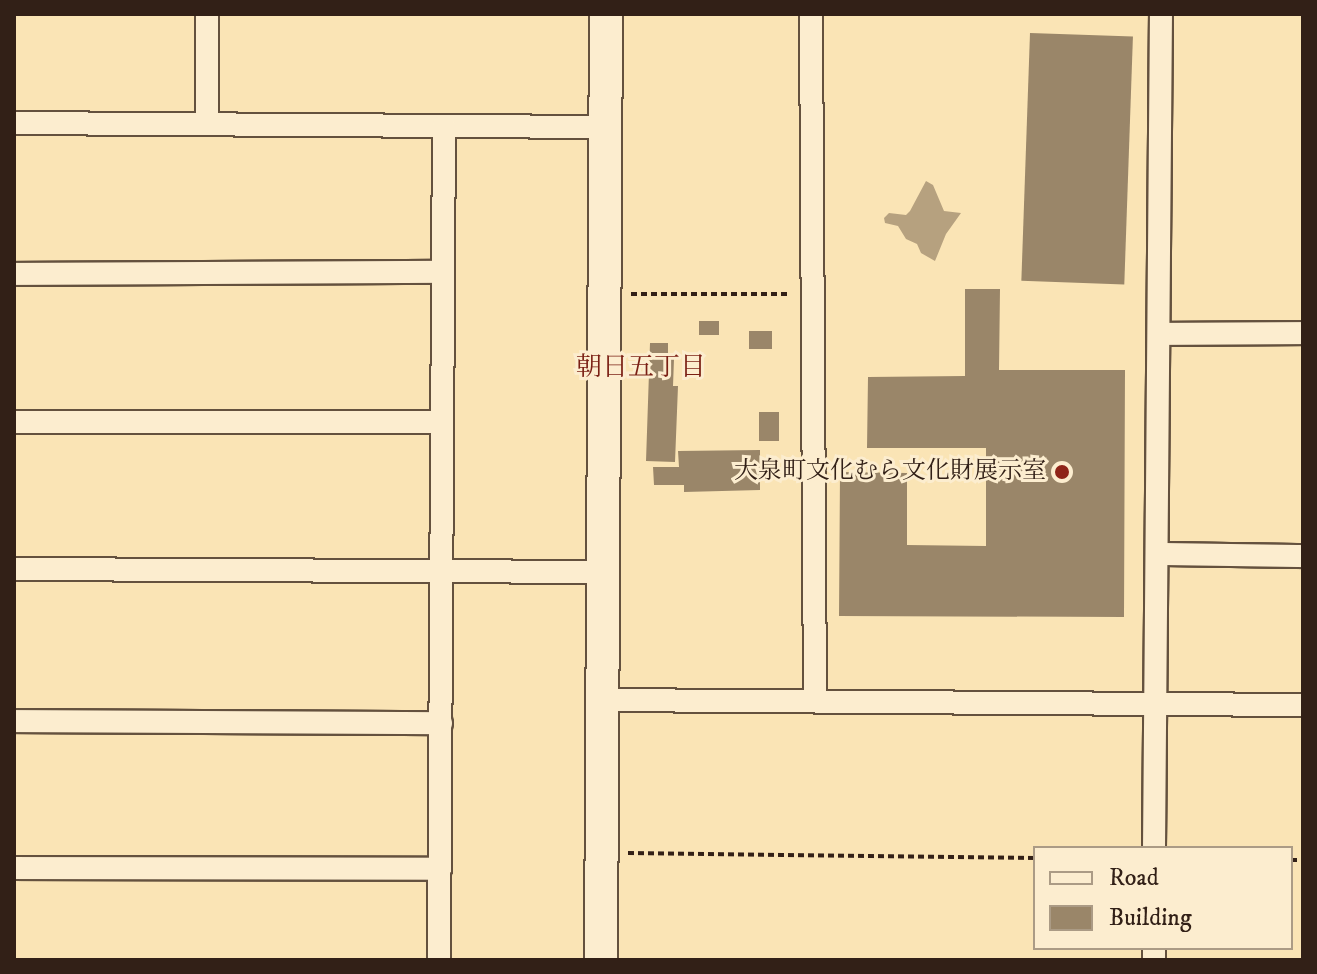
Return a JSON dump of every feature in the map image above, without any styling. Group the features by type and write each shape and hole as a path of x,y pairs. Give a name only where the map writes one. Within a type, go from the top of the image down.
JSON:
{"street":[{"path":"207,14 207,124"},
{"path":"601,960 605,294 603,127 606,14"},
{"path":"811,14 815,700"},
{"path":"1154,846 1161,14"},
{"path":"14,123 603,127"},
{"path":"439,960 444,126"},
{"path":"14,274 443,272"},
{"path":"1160,334 1303,333"},
{"path":"14,422 442,422"},
{"path":"1158,554 1303,556"},
{"path":"14,569 603,572"},
{"path":"603,700 1303,705"},
{"path":"14,721 441,723"},
{"path":"14,868 440,869"}],"path":[{"path":"605,294 812,294"},
{"path":"602,853 1033,858"}],"shaded area":[{"path":"926,181 933,185 944,211 961,213 946,234 935,261 921,253 917,244 906,239 898,226 885,223 884,218 889,213 906,215"}],"building":[{"path":"1030,33 1133,37 1124,284 1021,281"},
{"path":"965,289 1000,289 999,370 1125,370 1124,617 839,616 840,472 907,473 907,545 986,546 986,448 867,448 868,377 965,376"},
{"path":"699,321 719,321 719,335 699,335"},
{"path":"749,331 772,331 772,349 749,349"},
{"path":"650,343 668,343 668,359 674,359 673,386 678,386 675,462 646,461"},
{"path":"759,412 779,412 779,441 759,441"},
{"path":"760,450 760,490 684,492 684,485 654,485 653,467 679,467 678,451"}],"place":[{"name":"大泉町文化むら文化財展示室","path":"1062,472"}],"district":[{"name":"朝日五丁目","path":"641,368"}]}
